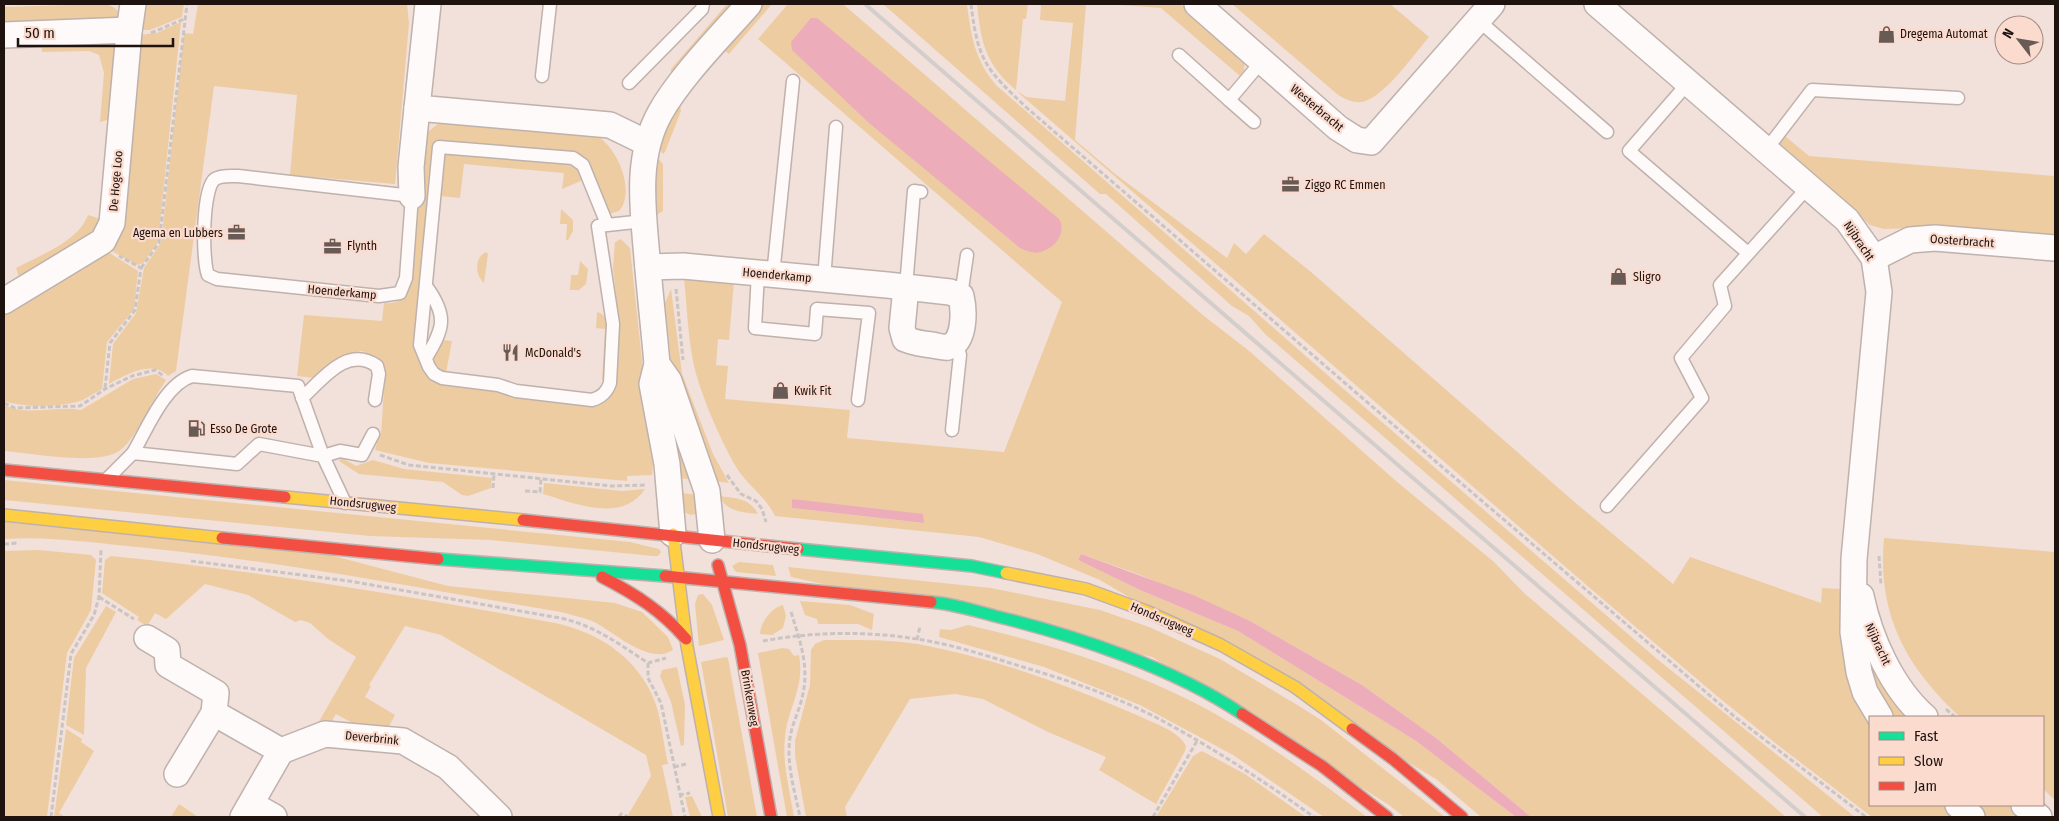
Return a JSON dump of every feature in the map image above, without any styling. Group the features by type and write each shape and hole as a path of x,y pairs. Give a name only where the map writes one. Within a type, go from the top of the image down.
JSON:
{"main road":[{"name":"Hondsrugweg","path":"4,470 673,534 712,540 972,566 1086,589 1146,611 1221,645 1295,687 1393,759 1462,817"},
{"path":"4,515 390,555 722,580 944,603 1034,625 1128,658 1231,706 1322,766 1387,817"},
{"path":"673,534 680,577 686,640 719,817"},
{"path":"712,540 722,580"},
{"path":"589,571 651,603 668,617 686,640"},
{"name":"Brinkenweg","path":"722,580 740,645 771,817"}],"street":[{"name":"De Hoge Loo","path":"103,241 112,223 133,4"},
{"name":"Hoenderkamp","path":"412,196 411,167 428,4"},
{"path":"673,534 667,464 652,384 657,364 642,192 647,143 660,113 674,91 748,4"},
{"name":"Westerbracht","path":"1197,4 1338,128 1357,140 1370,142 1485,12"},
{"name":"Nijbracht","path":"1596,4 1847,220 1874,258 1879,292 1854,560 1853,632 1859,672 1865,692 1879,716"},
{"path":"4,35 129,31"},
{"path":"417,108 610,125 647,143"},
{"name":"Oosterbracht","path":"1874,258 1910,240 1935,238 2055,248"},
{"path":"4,301 103,241"},
{"name":"Hoenderkamp","path":"648,267 673,266 824,279 950,292 962,296"},
{"path":"906,287 902,328 905,339 916,344 948,346 956,342 962,330 964,306 962,296"},
{"path":"657,364 669,381 707,491 712,540"},
{"name":"Nijbracht","path":"1854,560 1865,614 1878,650 1905,696 1932,711"},
{"path":"147,638 167,650 168,665 216,694 214,713 178,774"},
{"path":"214,713 281,751 247,810 274,817"},
{"name":"Deverbrink","path":"281,751 326,734 403,741 448,767 499,817"},
{"path":"1959,806 1972,817"},
{"path":"2025,806 2039,817"}],"lane":[{"path":"542,76 550,4"},
{"path":"629,83 702,9 703,4"},
{"path":"1485,12 1607,132"},
{"path":"1179,55 1254,122"},
{"path":"1230,100 1262,61"},
{"path":"793,81 766,274 755,328 815,334 817,309 869,313 858,400"},
{"path":"1688,83 1629,151 1748,254"},
{"path":"1766,150 1812,90 1958,98"},
{"path":"824,279 836,127"},
{"path":"607,224 583,165 573,158 439,147 420,345 434,374 442,378 498,385 516,391 592,400 600,397 608,390 611,376 613,324 598,226 644,221"},
{"name":"Hoenderkamp","path":"220,176 238,176 412,196 406,278 400,293 379,296 218,279 208,275 203,261 208,190 214,180 220,176"},
{"path":"1608,506 1702,398 1681,358 1725,306 1720,285 1808,187"},
{"path":"906,287 914,191 921,192"},
{"path":"962,296 967,255"},
{"path":"426,286 439,303 442,324 437,339 426,358"},
{"path":"952,430 960,355 956,342"},
{"path":"302,398 345,360 356,358 367,360 377,366 379,374 376,400"},
{"path":"106,480 133,453 176,383 192,376 298,386 323,456 345,502"},
{"path":"133,453 237,464 259,444 323,456 340,451 362,455 373,434"}],"path":[{"path":"105,389 110,343 135,310 141,268 159,243 187,4"},
{"path":"971,4 978,46 984,62 996,78 1027,108 1727,711 1866,817"},
{"path":"129,31 150,33 184,19"},
{"path":"103,241 110,252 141,268"},
{"path":"673,266 684,369"},
{"path":"4,403 15,408 80,406 105,389 132,376 155,370 176,383"},
{"path":"362,455 381,455 409,466 612,486 629,485"},
{"path":"724,468 741,494 756,501 762,508 772,545"},
{"path":"493,488 494,474"},
{"path":"525,491 540,492 541,478"},
{"path":"51,817 71,654 94,615 99,597 101,549 111,550"},
{"path":"1879,552 1881,588"},
{"path":"181,559 349,581 573,621 601,632 648,663 648,678 661,704 685,817"},
{"path":"784,586 804,653 805,686 790,736 789,752 800,817"},
{"path":"99,597 134,619 147,638"},
{"path":"918,640 920,626"},
{"path":"798,635 870,635 918,640 972,652 1082,687 1160,720 1256,776 1314,817"},
{"path":"1932,711 1951,716"},
{"path":"1153,817 1197,741"},
{"path":"674,767 687,764"},
{"path":"679,795 691,793"},
{"path":"619,817 622,814 628,817"}],"shaded area":[{"path":"105,4 116,9 120,19 4,30 4,7"},
{"path":"143,4 184,4 182,17 150,30 139,30"},
{"path":"198,4 407,4 409,23 395,184 290,175 297,95 214,86 176,371 168,376 162,371 155,369 139,370 109,384 113,344 136,313 144,268 161,243 184,33 193,34"},
{"path":"727,4 736,4 671,75 671,69"},
{"path":"763,4 772,4 729,54 724,50 725,47"},
{"path":"788,4 843,4 1204,316 1248,350 1396,481 1494,562 1524,593 1786,817 1531,817 1436,738 1362,685 1250,621 1138,574 1081,554 1078,560 1140,590 1238,631 1416,741 1516,817 1481,817 1436,779 1100,580 1037,554 979,537 775,516 766,502 739,472 717,430 706,403 697,378 692,355 684,278 734,281 729,340 718,339 716,365 728,366 725,399 850,410 847,438 1004,452 1062,302 758,39","holes":["793,499 924,523 792,508"]},
{"path":"883,4 967,4 975,48 984,67 997,86 1339,385 1657,659 1855,817 1823,817 1265,334 1249,316 1232,306 1106,194 1100,194"},
{"path":"977,4 1028,4 1026,19 1023,19 1016,90 997,71 986,52 980,30"},
{"path":"1041,4 1086,4 1075,140 1114,173 1227,258 1234,243 1246,254 1264,234 1311,272 1578,505 1673,584 1690,557 1821,603 1822,588 1840,589 1841,629 1869,717 1869,806 1944,806 1957,817 1872,817 1779,746 1591,589 1021,95 1018,91 1026,97 1065,101 1073,23 1040,20"},
{"path":"1106,4 1180,4 1245,59 1244,71 1240,76 1161,8"},
{"path":"1232,4 1390,4 1429,37 1380,93 1371,99 1355,102 1337,94"},
{"path":"811,18 817,18 1059,219 1062,229 1055,244 1037,253 1020,248 869,123 792,50 791,42"},
{"path":"181,22 158,242 143,263 137,265 110,250 139,35 157,33"},
{"path":"41,40 118,42 114,118 100,122 104,73 99,55 89,51 42,52"},
{"path":"680,104 681,111 663,154 659,148 666,127"},
{"path":"440,122 597,136 612,150 618,160 625,182 626,193 624,203 619,211 609,214 585,160 580,155 444,143 417,341 426,373 499,388 511,397 597,405 606,401 614,388 619,323 613,268 615,242 621,239 630,248 653,464 652,475 627,476 627,481 429,463 375,450 379,434 381,434 385,375 382,364 374,357 362,351 346,354 316,378 297,376 304,315 382,321 384,303 393,303 402,299 407,293 409,289 421,151 428,132"},
{"path":"1785,136 1809,156 2055,176 2055,239 1915,228 1884,229 1870,225 1777,147"},
{"path":"447,154 568,163 579,169 583,180 562,189 564,173 464,164 460,198 440,196 443,160"},
{"path":"657,157 663,164 663,211 655,216 654,191"},
{"path":"561,209 573,220 573,231 568,240 566,240 567,224 560,224"},
{"path":"88,215 104,220 100,229 21,283 16,268 47,253 67,240 76,233"},
{"path":"99,252 108,252 138,271 134,309 107,342 102,389 80,401 68,404 31,406 4,401 4,315"},
{"path":"486,252 488,254 484,283 479,276 477,267 479,258"},
{"path":"580,261 588,269 586,284 579,290 570,290 571,275 578,275"},
{"path":"671,289 682,374 713,454 729,483 713,481 673,380 665,303"},
{"path":"597,312 602,314 608,321 605,377 602,380 605,329 596,328"},
{"path":"443,340 452,341 446,373 435,368 433,360"},
{"path":"156,374 166,380 132,438 119,451 96,458 81,458 4,451 4,405 32,411 81,410 133,379"},
{"path":"659,381 698,480 677,478"},
{"path":"342,458 356,466 373,460 404,469 492,478 491,488 468,496 462,495 443,482 359,474 339,461"},
{"path":"4,480 630,542 659,549 661,552 658,556 653,556 491,540 370,536 4,500"},
{"path":"544,483 622,491 645,489 635,500 624,506 597,508 583,506 543,494"},
{"path":"680,493 702,495 698,513 691,515 684,512"},
{"path":"719,496 736,498 746,502 758,514 741,512 731,508"},
{"path":"792,499 923,514 924,523 792,508"},
{"path":"4,522 326,554 448,586 615,603 642,612 668,637 673,650 663,654 653,654 631,645 592,621 561,612 354,577 251,561 147,548 58,539 4,539"},
{"path":"1884,538 2055,552 2055,800 2044,790 2044,716 1959,716 1924,679 1910,659 1899,638 1885,591 1883,566"},
{"path":"39,550 91,555 96,560 91,610 67,653 47,817 4,817 4,551"},
{"path":"1081,554 1193,595 1250,621 1362,685 1436,738 1531,817 1516,817 1416,741 1238,631 1140,590 1078,560"},
{"path":"111,556 223,569 389,594 555,623 589,634 605,642 632,664 643,678 651,694 658,711 668,764 662,765 673,817 632,817 628,815 651,776 646,755 441,635 405,626 369,685 371,686 365,697 395,715 388,728 367,731 336,714 328,727 317,725 356,657 328,639 310,623 301,620 295,622 248,595 205,584 166,619 155,613 147,626 137,620 139,617 102,593 105,560"},
{"path":"739,562 773,565 776,576 736,572 732,566"},
{"path":"788,567 991,588 1100,610 1149,627 1220,659 1321,720 1445,817 1404,817 1389,805 1152,657 791,577"},
{"path":"703,594 712,605 724,640 699,646 695,604 698,595"},
{"path":"800,601 850,605 874,614 872,630 858,624 818,624 817,619 805,615"},
{"path":"783,605 786,616 783,628 772,635 760,634 767,616"},
{"path":"106,606 116,612 86,668 84,735 66,725 74,658"},
{"path":"1858,623 1914,716 1885,716 1879,705"},
{"path":"968,625 1085,657 1142,679 1197,704 1263,743 1367,817 1324,817 1233,755 1140,705 1044,667 939,637 940,629 951,630"},
{"path":"824,640 906,642 1003,665 1085,694 1158,725 1178,736 1186,746 1185,751 1156,804 1099,770 1106,757 1046,731 983,699 955,694 910,699 845,807 847,817 806,817 795,756 795,741 810,685 811,650 815,644"},
{"path":"782,648 789,649 794,656 799,655 800,667 798,688 787,726 784,747 785,767 794,817 787,817 758,653"},
{"path":"728,658 757,817 728,817 701,662"},
{"path":"677,667 685,705 684,745 681,746 671,702 660,676 662,670"},
{"path":"66,729 82,739 81,742 94,751 59,813 65,817 54,817"},
{"path":"1202,751 1245,774 1306,817 1156,817 1193,756"},
{"path":"692,796 702,817 690,817 685,797"},
{"path":"179,804 198,817 171,817"},
{"path":"1968,806 2015,806 2028,817 1981,817"}],"railway":[{"path":"865,4 1805,817"}],"traffic: fast":[{"path":"798,549 972,566 1006,573"},
{"path":"438,559 665,576"},
{"path":"931,602 947,604 1026,624 1090,643 1186,682 1242,714"}],"traffic: slow":[{"path":"285,497 523,520"},
{"path":"4,515 222,538"},
{"path":"673,534 687,646 719,817"},
{"path":"1006,573 1086,589 1146,611 1221,645 1295,687 1352,729"}],"traffic: jam":[{"path":"4,470 285,497"},
{"path":"523,520 798,549"},
{"path":"222,538 438,559"},
{"path":"718,565 740,645 771,817"},
{"path":"665,576 931,602"},
{"path":"602,577 647,604 686,639"},
{"path":"1242,714 1322,766 1387,817"},
{"path":"1352,729 1393,759 1462,817"}],"place":[{"name":"Dregema Automat","path":"1886,34"},
{"name":"Ziggo RC Emmen","path":"1291,185"},
{"name":"Agema en Lubbers","path":"237,233"},
{"name":"Flynth","path":"333,246"},
{"name":"Sligro","path":"1619,277"},
{"name":"McDonald's","path":"511,353"},
{"name":"Kwik Fit","path":"780,391"},
{"name":"Esso De Grote","path":"196,429"}]}
